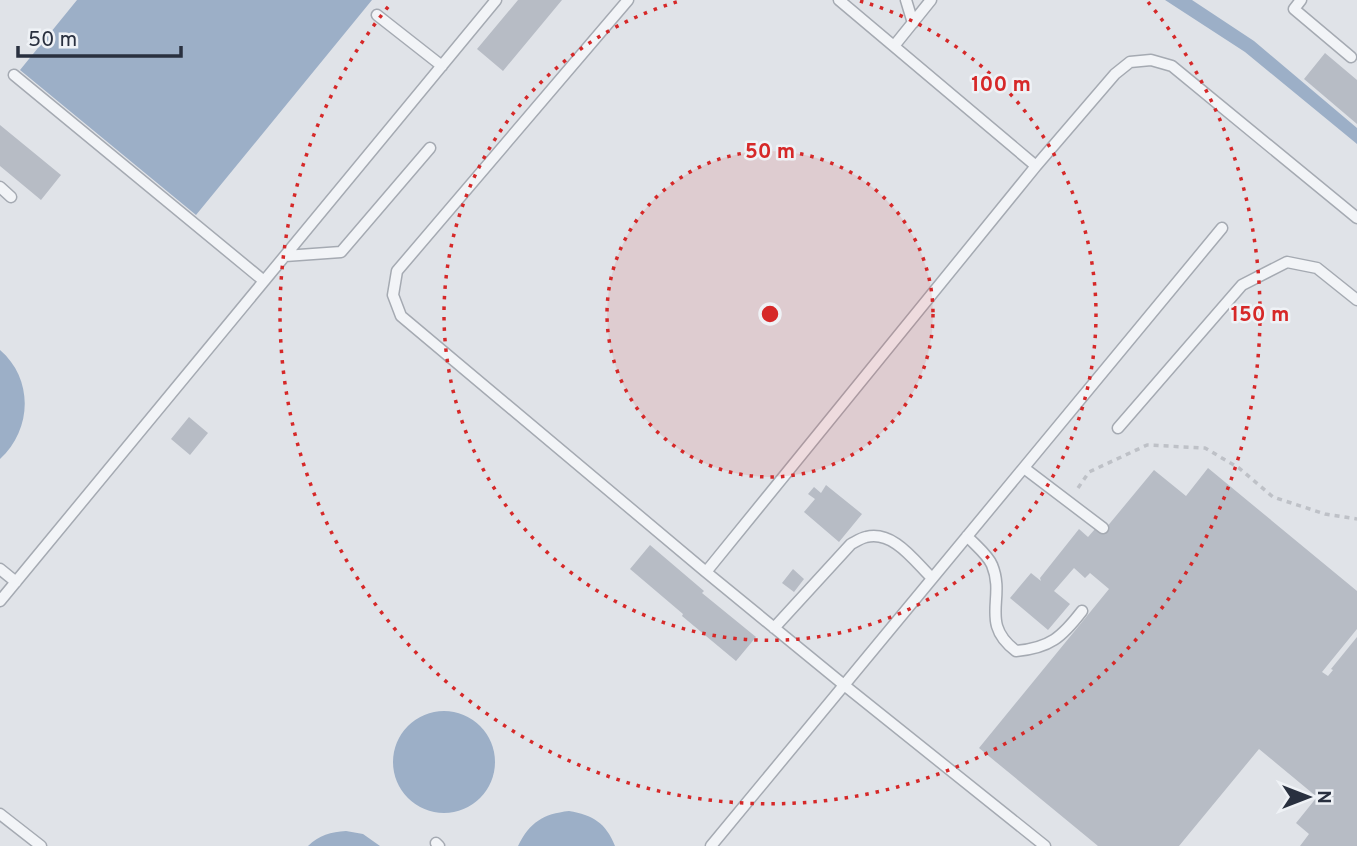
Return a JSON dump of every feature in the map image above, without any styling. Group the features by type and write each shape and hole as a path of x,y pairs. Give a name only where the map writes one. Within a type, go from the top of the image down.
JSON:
{"lane":[{"path":"0,601 496,0"},
{"path":"628,0 397,271 393,295 401,316 705,572 1045,846"},
{"path":"839,0 1037,166"},
{"path":"906,0 913,23"},
{"path":"894,46 932,0"},
{"path":"1301,0 1294,9 1351,57"},
{"path":"377,15 442,65"},
{"path":"705,572 1037,166 1115,74 1130,62 1151,60 1172,65 1357,218"},
{"path":"14,75 264,281"},
{"path":"285,256 341,252 430,148"},
{"path":"0,187 11,197"},
{"path":"711,846 1222,228"},
{"path":"1118,428 1242,285 1287,262 1317,268 1357,300"},
{"path":"1024,467 1103,528"},
{"path":"967,536 992,563 996,580 996,625 1005,643 1016,651 1033,650 1060,637 1082,611"},
{"path":"774,628 851,544 867,537 884,537 898,544 932,578"},
{"path":"0,569 16,582"},
{"path":"0,814 41,846"}],"path":[{"path":"1068,501 1090,472 1147,445 1158,445 1205,448 1239,467 1273,497 1325,514 1357,519"}],"water":[{"path":"77,0 372,0 196,215 20,70"},
{"path":"1165,0 1192,0 1254,41 1357,128 1357,144 1245,52"},
{"path":"0,350 19,375 25,404 18,434 0,459"},
{"path":"444,711 464,714 487,733 492,742 495,762 492,782 473,805 464,810 444,813 424,810 401,791 396,782 393,762 396,742 415,719 424,714"},
{"path":"569,811 598,821 615,846 518,846 527,831 538,821 552,814"},
{"path":"346,831 363,834 380,846 308,846 326,835"}],"building":[{"path":"518,0 562,0 503,71 477,49"},
{"path":"1325,53 1357,80 1357,124 1304,79"},
{"path":"0,125 61,175 41,200 0,166"},
{"path":"189,417 208,433 190,455 171,439"},
{"path":"1208,468 1357,591 1357,629 1322,672 1328,676 1357,637 1357,846 1300,846 1309,834 1296,823 1317,797 1259,749 1179,846 1098,846 979,748 1109,589 1090,573 1085,578 1074,568 1054,591 1070,604 1048,630 1010,598 1031,573 1041,581 1040,578 1079,529 1088,537 1095,529 1101,534 1154,470 1186,496"},
{"path":"826,485 862,514 839,542 804,512 815,499 808,494 814,487 821,493"},
{"path":"650,545 704,591 702,593 756,637 736,661 630,569"},
{"path":"793,569 804,579 794,592 782,583"}]}
